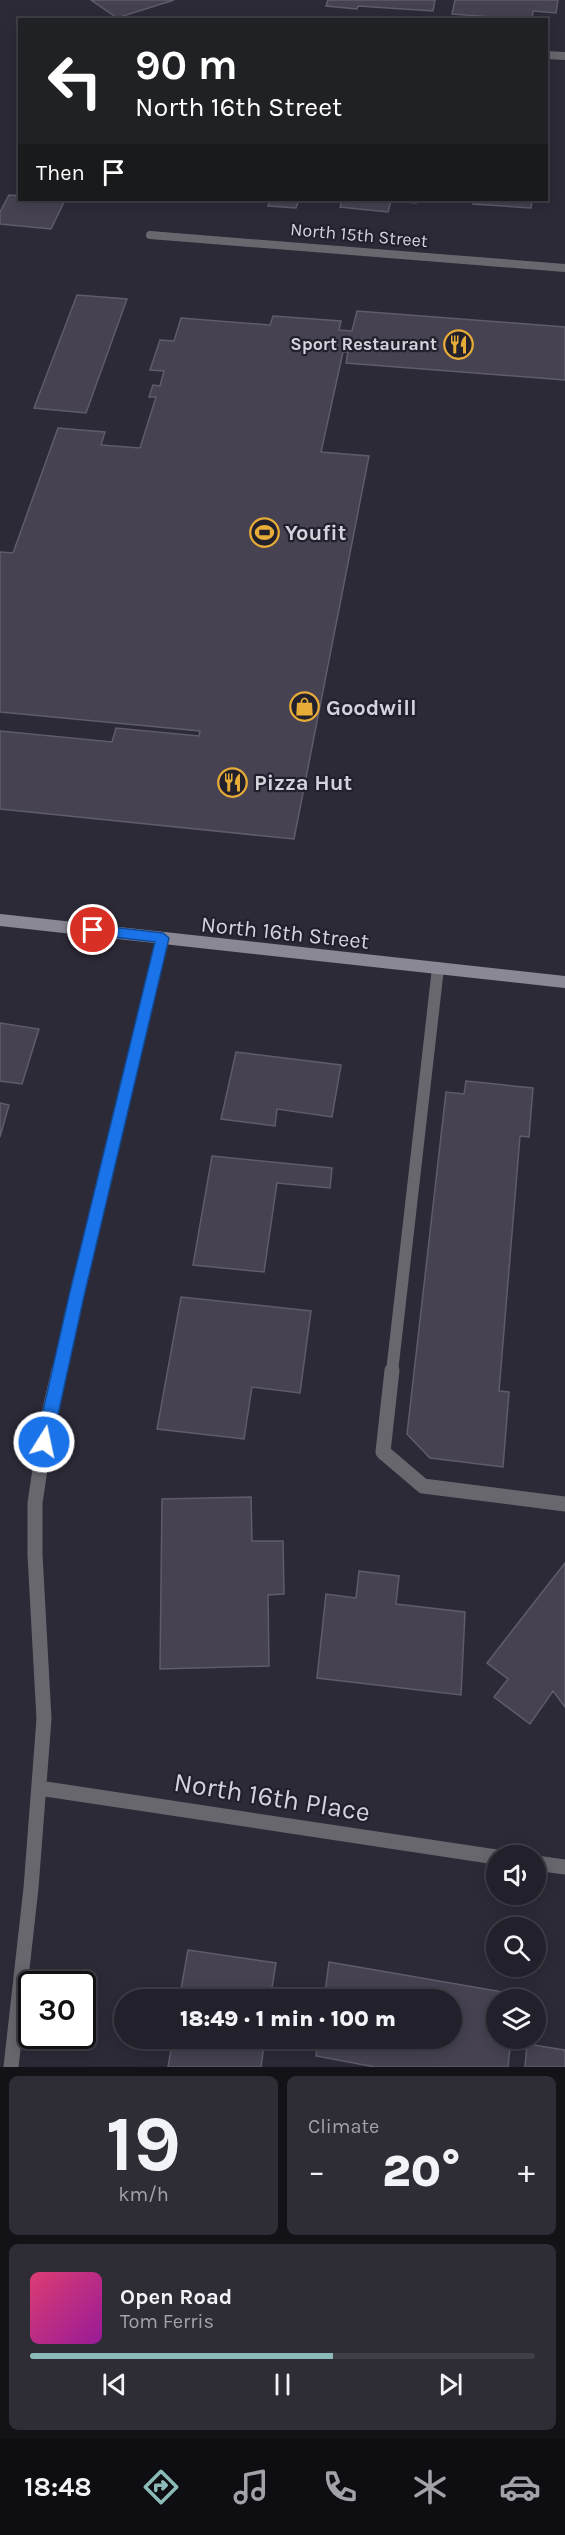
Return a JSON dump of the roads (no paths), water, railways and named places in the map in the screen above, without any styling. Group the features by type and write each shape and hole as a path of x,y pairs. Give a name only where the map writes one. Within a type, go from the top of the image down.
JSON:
{"main road":[{"name":"North 16th Street","path":"0,920 565,982"}],"street":[{"path":"548,55 565,57"},
{"name":"North 15th Street","path":"150,235 565,268"},
{"path":"11,2067 44,1719 35,1555 35,1503 50,1411 163,938"},
{"path":"438,968 383,1452 423,1486 565,1504"},
{"name":"North 16th Place","path":"39,1788 486,1855"},
{"path":"546,1864 565,1867"}],"place":[{"name":"Sport Restaurant","path":"458,344"},
{"name":"Youfit","path":"264,532"},
{"name":"Goodwill","path":"305,707"},
{"name":"Pizza Hut","path":"233,782"}]}
